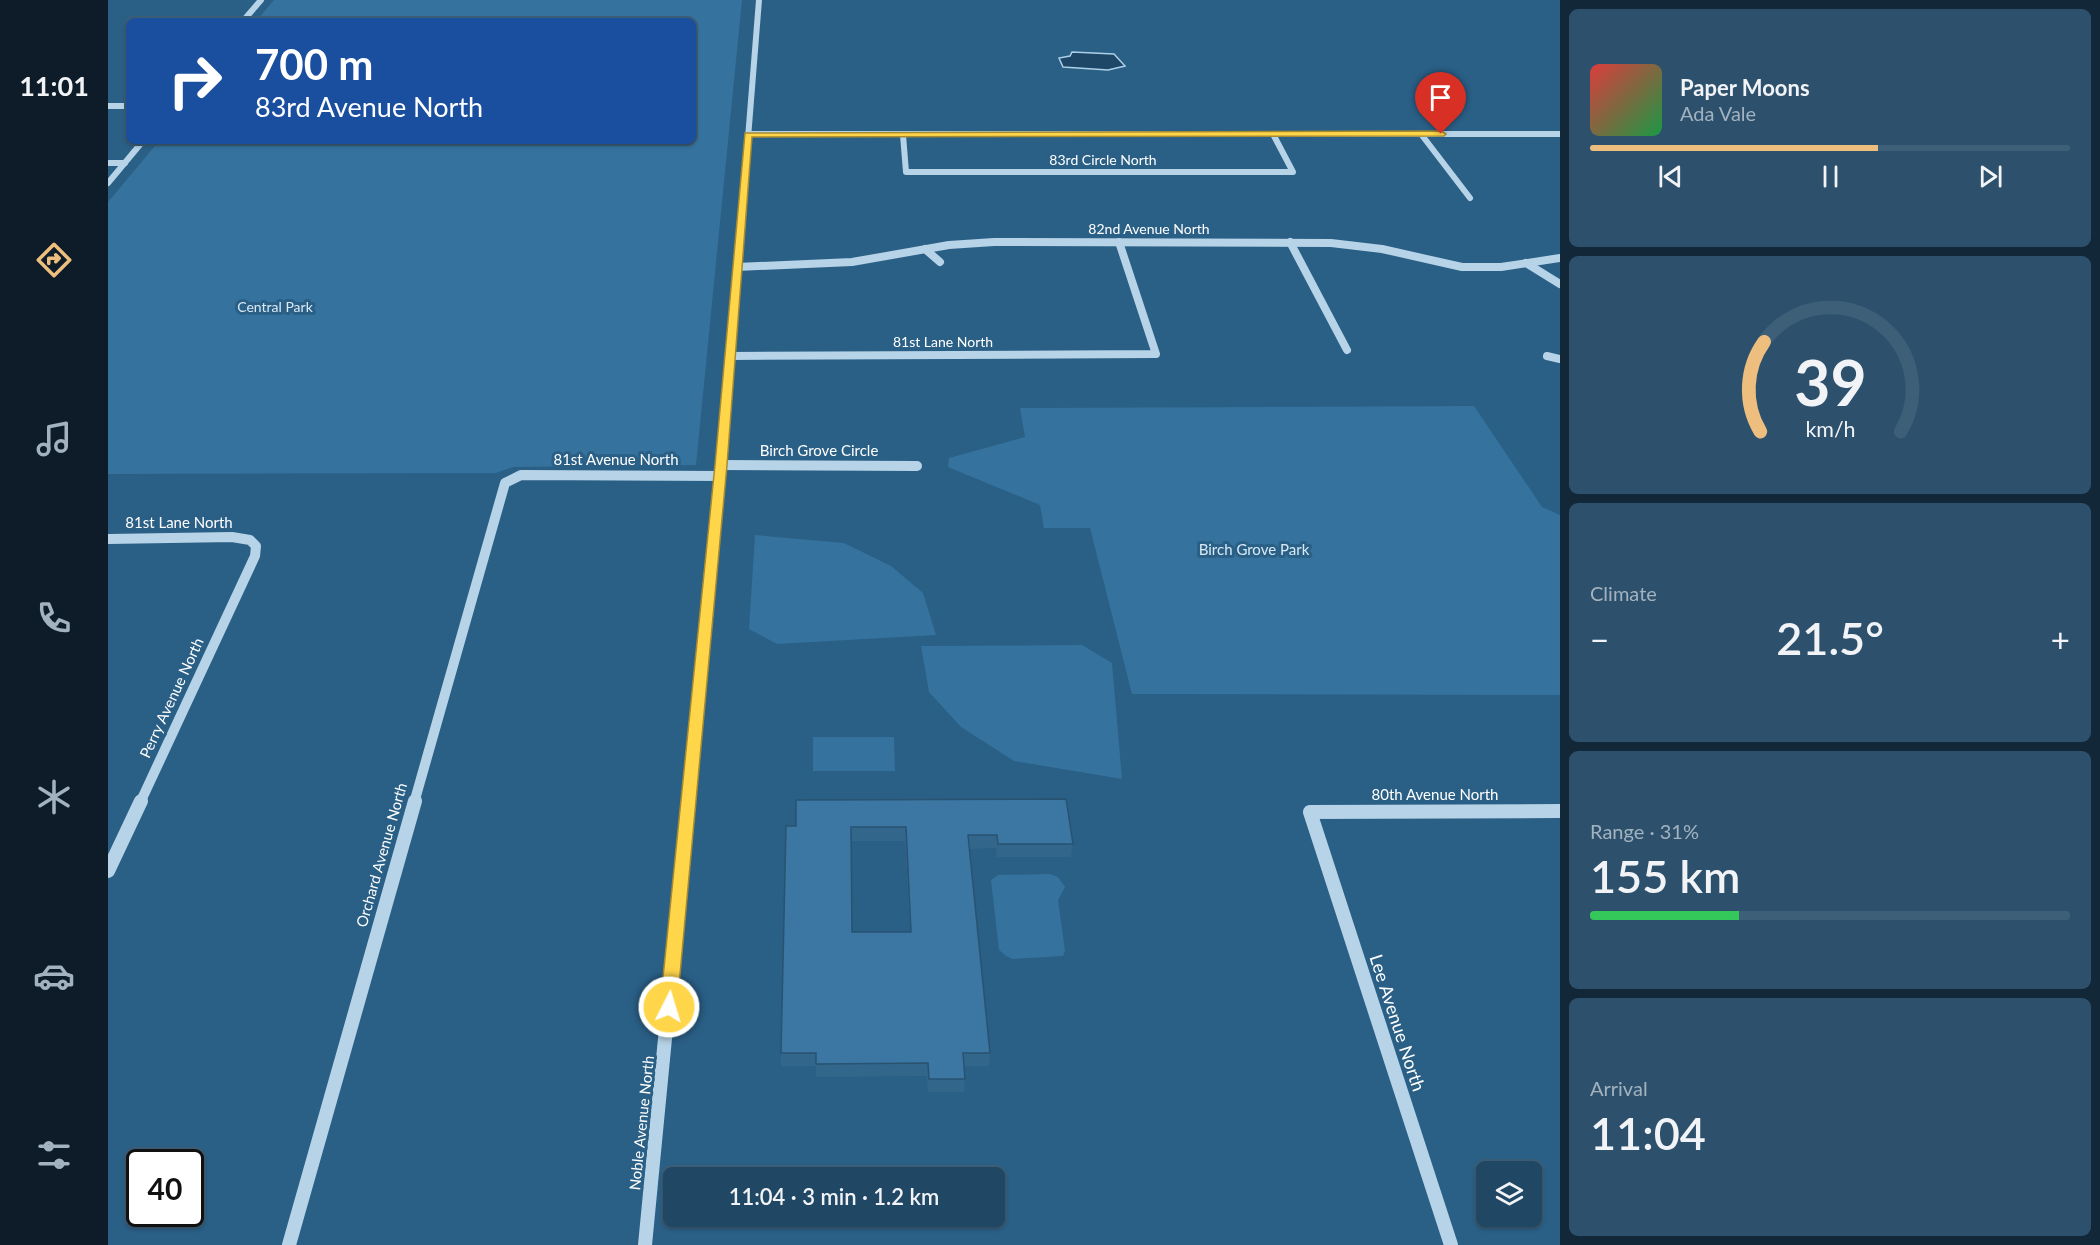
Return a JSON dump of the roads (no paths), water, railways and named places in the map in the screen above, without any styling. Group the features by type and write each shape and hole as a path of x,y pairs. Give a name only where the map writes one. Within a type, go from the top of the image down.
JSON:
{"street":[{"path":"246,18 261,0"},
{"name":"Noble Avenue North","path":"645,1245 721,470 759,0"},
{"path":"108,106 126,106"},
{"path":"748,134 1560,134"},
{"name":"83rd Circle North","path":"903,135 906,172 1293,172 1273,134"},
{"path":"1421,134 1470,198"},
{"path":"108,183 141,144"},
{"path":"108,163 125,163"},
{"name":"81st Lane North","path":"730,356 1156,354 1119,242"},
{"path":"1290,242 1347,350"},
{"name":"82nd Avenue North","path":"737,267 852,262 971,243 1290,242 1357,245 1462,267 1483,268 1560,258"},
{"path":"925,249 940,262"},
{"path":"1526,263 1560,285"},
{"path":"1547,356 1560,359"},
{"name":"Birch Grove Circle","path":"721,470 917,466"},
{"name":"81st Avenue North","path":"512,478 533,475 721,470"},
{"name":"Orchard Avenue North","path":"289,1245 502,489 505,483 512,478"},
{"name":"81st Lane North","path":"108,539 232,537 250,540"},
{"name":"Perry Avenue North","path":"108,871 255,556 256,546 250,540"},
{"name":"80th Avenue North","path":"1310,812 1560,811"},
{"name":"Lee Avenue North","path":"1310,812 1451,1245"}],"park label":[{"name":"Central Park","path":"275,307"},
{"name":"Birch Grove Park","path":"1254,550"}]}
